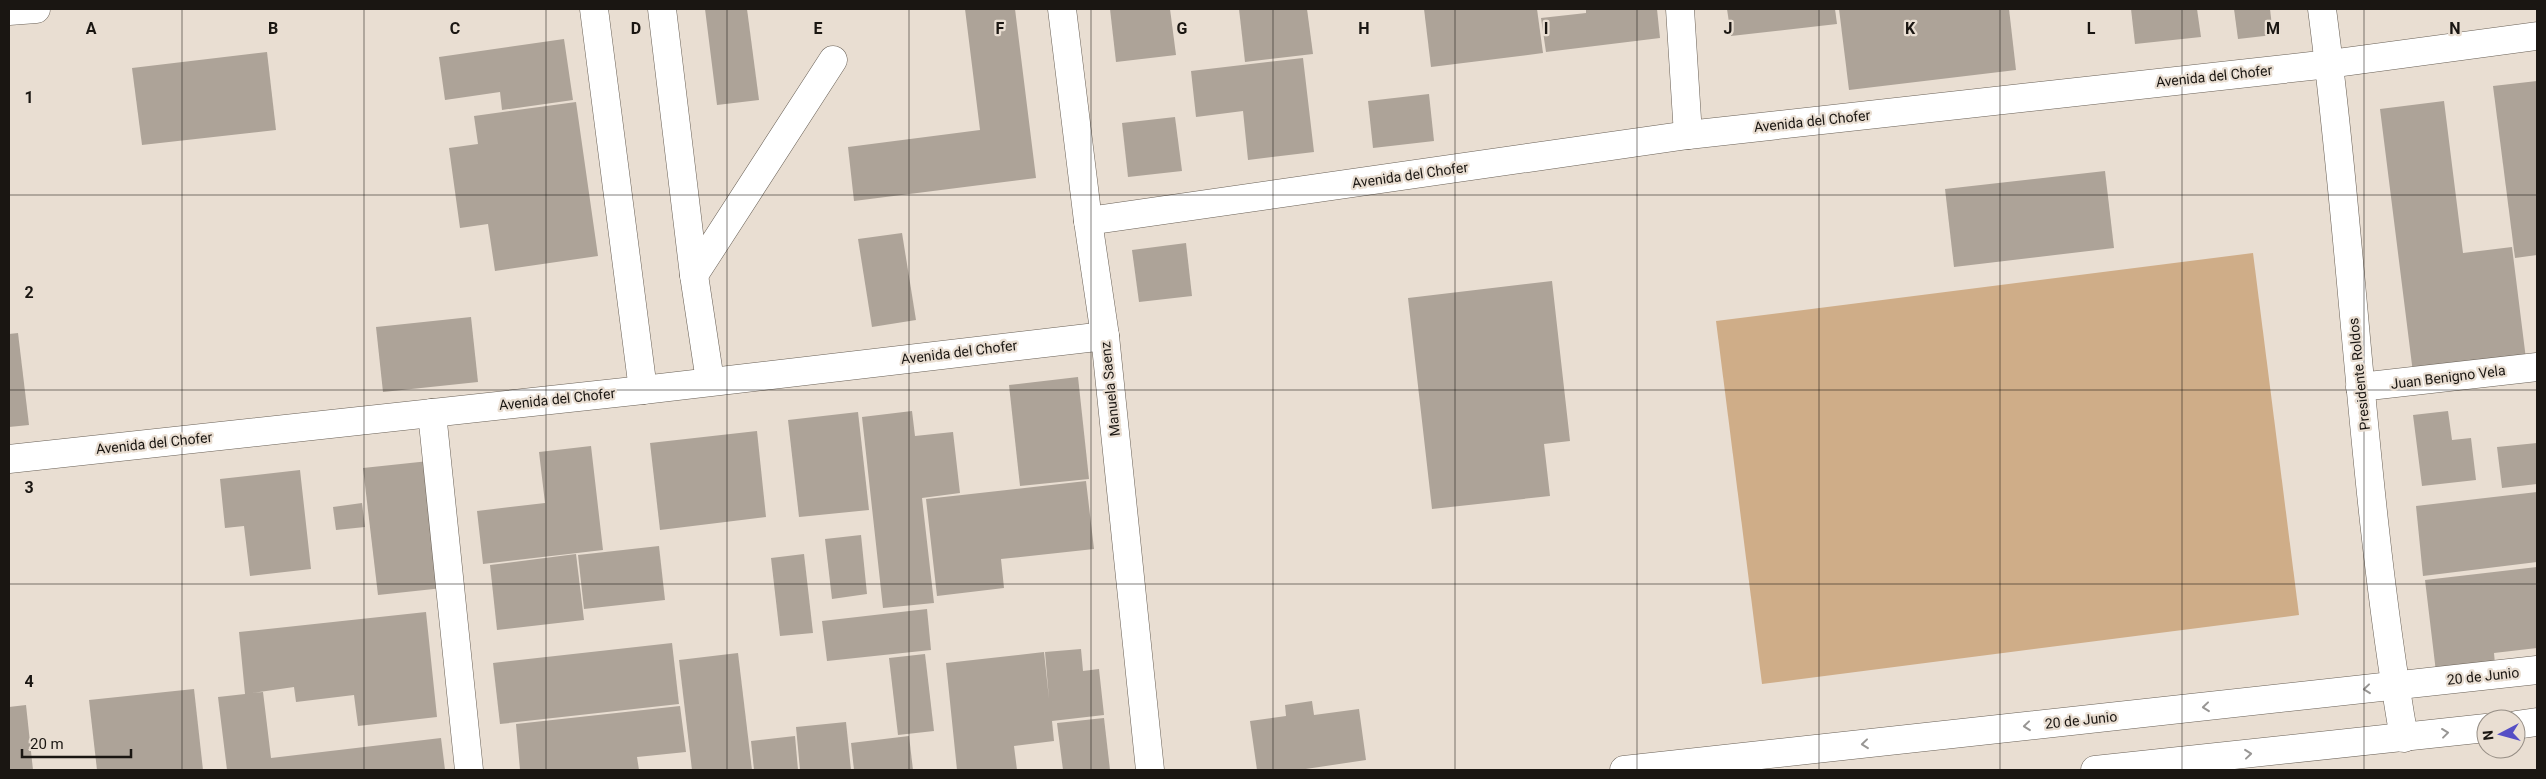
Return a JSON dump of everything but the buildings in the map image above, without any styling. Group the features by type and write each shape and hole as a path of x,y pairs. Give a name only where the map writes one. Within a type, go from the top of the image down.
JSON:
{"street":[{"path":"9,11 36,9"},
{"path":"594,9 643,390"},
{"path":"662,9 694,275 710,381"},
{"name":"Manuela Saenz","path":"1062,9 1088,221 1105,336 1150,770"},
{"path":"1680,9 1688,135"},
{"name":"Presidente Roldos","path":"2322,9 2360,387 2395,686 2404,738"},
{"name":"Avenida del Chofer","path":"1088,221 1688,135 2329,64 2537,36"},
{"path":"694,275 833,60"},
{"name":"Avenida del Chofer","path":"9,459 643,390 1105,336"},
{"name":"Juan Benigno Vela","path":"2360,387 2537,367"},
{"path":"432,413 469,770"},
{"name":"20 de Junio","path":"1624,770 2537,670"},
{"path":"2101,770 2476,729"}],"shaded area":[{"path":"2253,253 2299,615 1762,684 1716,321"}]}
